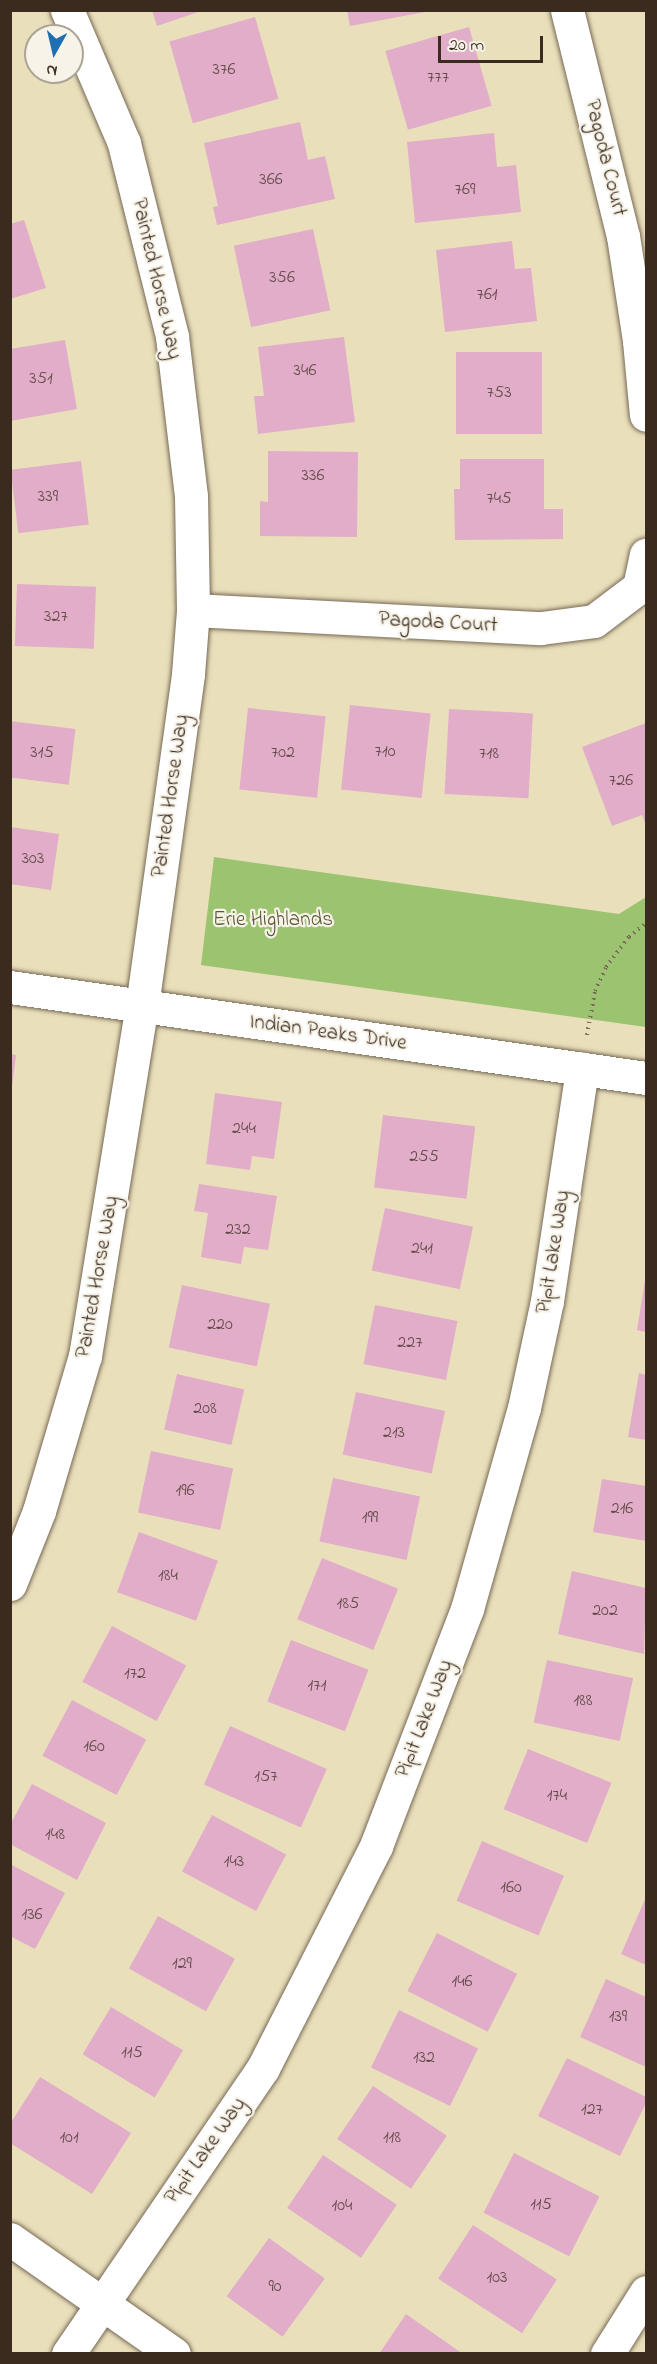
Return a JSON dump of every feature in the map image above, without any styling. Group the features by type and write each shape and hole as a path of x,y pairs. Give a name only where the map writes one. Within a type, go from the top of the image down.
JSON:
{"street":[{"name":"Painted Horse Way","path":"10,1584 39,1511 85,1356 142,1006 188,674 193,610 191,496 172,336 124,143 67,10"},
{"name":"Pagoda Court","path":"567,10 623,236 639,341 646,415"},
{"name":"Pagoda Court","path":"193,610 542,628 594,621 639,588 646,555"},
{"name":"Indian Peaks Drive","path":"10,987 142,1006 584,1055 646,1078"},
{"name":"Pipit Lake Way","path":"68,2354 100,2303 263,2068 376,1846 467,1609 524,1408 547,1301 584,1055"},
{"path":"10,2239 174,2354"},
{"path":"608,2354 646,2292"}],"path":[{"path":"584,1055 595,991 606,967 629,937 646,923"}],"green space":[{"name":"Erie Highlands","path":"214,857 619,914 646,897 646,1027 201,965"}],"building":[{"path":"152,10 201,10 201,11 157,26"},
{"path":"347,10 425,10 425,12 350,26"},
{"path":"255,17 278,99 193,123 169,42"},
{"path":"469,27 492,106 408,130 385,51"},
{"path":"300,122 308,160 325,156 335,199 217,225 213,207 218,206 204,143"},
{"path":"494,133 497,167 516,165 521,212 415,223 407,142"},
{"path":"24,220 46,288 10,299 10,224"},
{"path":"313,229 330,310 251,327 234,246"},
{"path":"512,241 515,269 531,268 537,321 445,332 436,250"},
{"path":"344,337 355,422 258,434 254,396 264,396 258,347"},
{"path":"65,340 77,409 10,421 10,349"},
{"path":"456,352 542,352 542,434 456,434"},
{"path":"268,451 358,452 357,537 260,536 260,501 268,502"},
{"path":"460,459 544,459 544,509 563,509 563,539 455,540 454,489 460,489"},
{"path":"81,461 89,525 18,533 11,470"},
{"path":"17,584 96,587 94,649 15,646"},
{"path":"350,705 431,713 422,798 341,790"},
{"path":"248,708 326,716 317,798 239,790"},
{"path":"449,709 533,713 528,798 445,794"},
{"path":"10,721 76,729 69,785 10,777"},
{"path":"646,723 646,825 642,815 612,826 582,747"},
{"path":"10,827 59,834 51,890 10,884"},
{"path":"10,1054 16,1055 12,1087 10,1087"},
{"path":"215,1093 282,1102 274,1159 252,1156 250,1170 206,1164"},
{"path":"383,1115 475,1126 466,1199 374,1187"},
{"path":"199,1184 277,1196 268,1250 244,1247 241,1264 201,1257 208,1213 194,1211"},
{"path":"385,1208 473,1227 460,1289 372,1271"},
{"path":"646,1280 646,1332 637,1330"},
{"path":"182,1285 270,1304 257,1366 169,1348"},
{"path":"375,1305 457,1321 446,1380 364,1364"},
{"path":"639,1373 646,1375 646,1440 628,1437"},
{"path":"177,1374 244,1390 231,1445 164,1430"},
{"path":"356,1392 445,1411 432,1474 343,1455"},
{"path":"151,1451 233,1468 220,1530 138,1513"},
{"path":"333,1478 420,1497 407,1560 319,1542"},
{"path":"602,1479 646,1486 646,1541 593,1532"},
{"path":"139,1532 218,1561 196,1621 117,1592"},
{"path":"322,1558 398,1589 373,1650 297,1619"},
{"path":"572,1571 646,1588 644,1654 558,1634"},
{"path":"112,1626 186,1665 157,1721 82,1682"},
{"path":"291,1640 368,1670 345,1731 267,1702"},
{"path":"547,1660 633,1678 620,1741 534,1723"},
{"path":"72,1700 146,1739 117,1795 42,1756"},
{"path":"230,1726 327,1769 301,1828 204,1784"},
{"path":"528,1749 611,1783 587,1843 504,1809"},
{"path":"32,1784 106,1823 77,1880 10,1844 10,1825"},
{"path":"212,1815 286,1854 256,1911 182,1872"},
{"path":"482,1841 564,1876 539,1936 457,1901"},
{"path":"10,1864 65,1893 35,1949 10,1936"},
{"path":"646,1897 646,1965 621,1954"},
{"path":"158,1916 235,1959 206,2011 129,1968"},
{"path":"437,1933 517,1974 488,2032 407,1991"},
{"path":"606,1979 646,1997 646,2067 580,2037"},
{"path":"111,2007 183,2050 155,2097 83,2054"},
{"path":"399,2010 478,2049 450,2106 371,2068"},
{"path":"567,2058 646,2097 646,2103 620,2156 538,2116"},
{"path":"40,2077 131,2133 92,2194 10,2143 10,2124"},
{"path":"373,2086 447,2136 411,2189 337,2139"},
{"path":"514,2153 600,2197 569,2256 484,2213"},
{"path":"323,2155 397,2205 361,2258 287,2208"},
{"path":"473,2225 557,2279 522,2333 438,2279"},
{"path":"269,2238 325,2279 283,2337 227,2296"},
{"path":"406,2314 463,2354 379,2354"}]}
